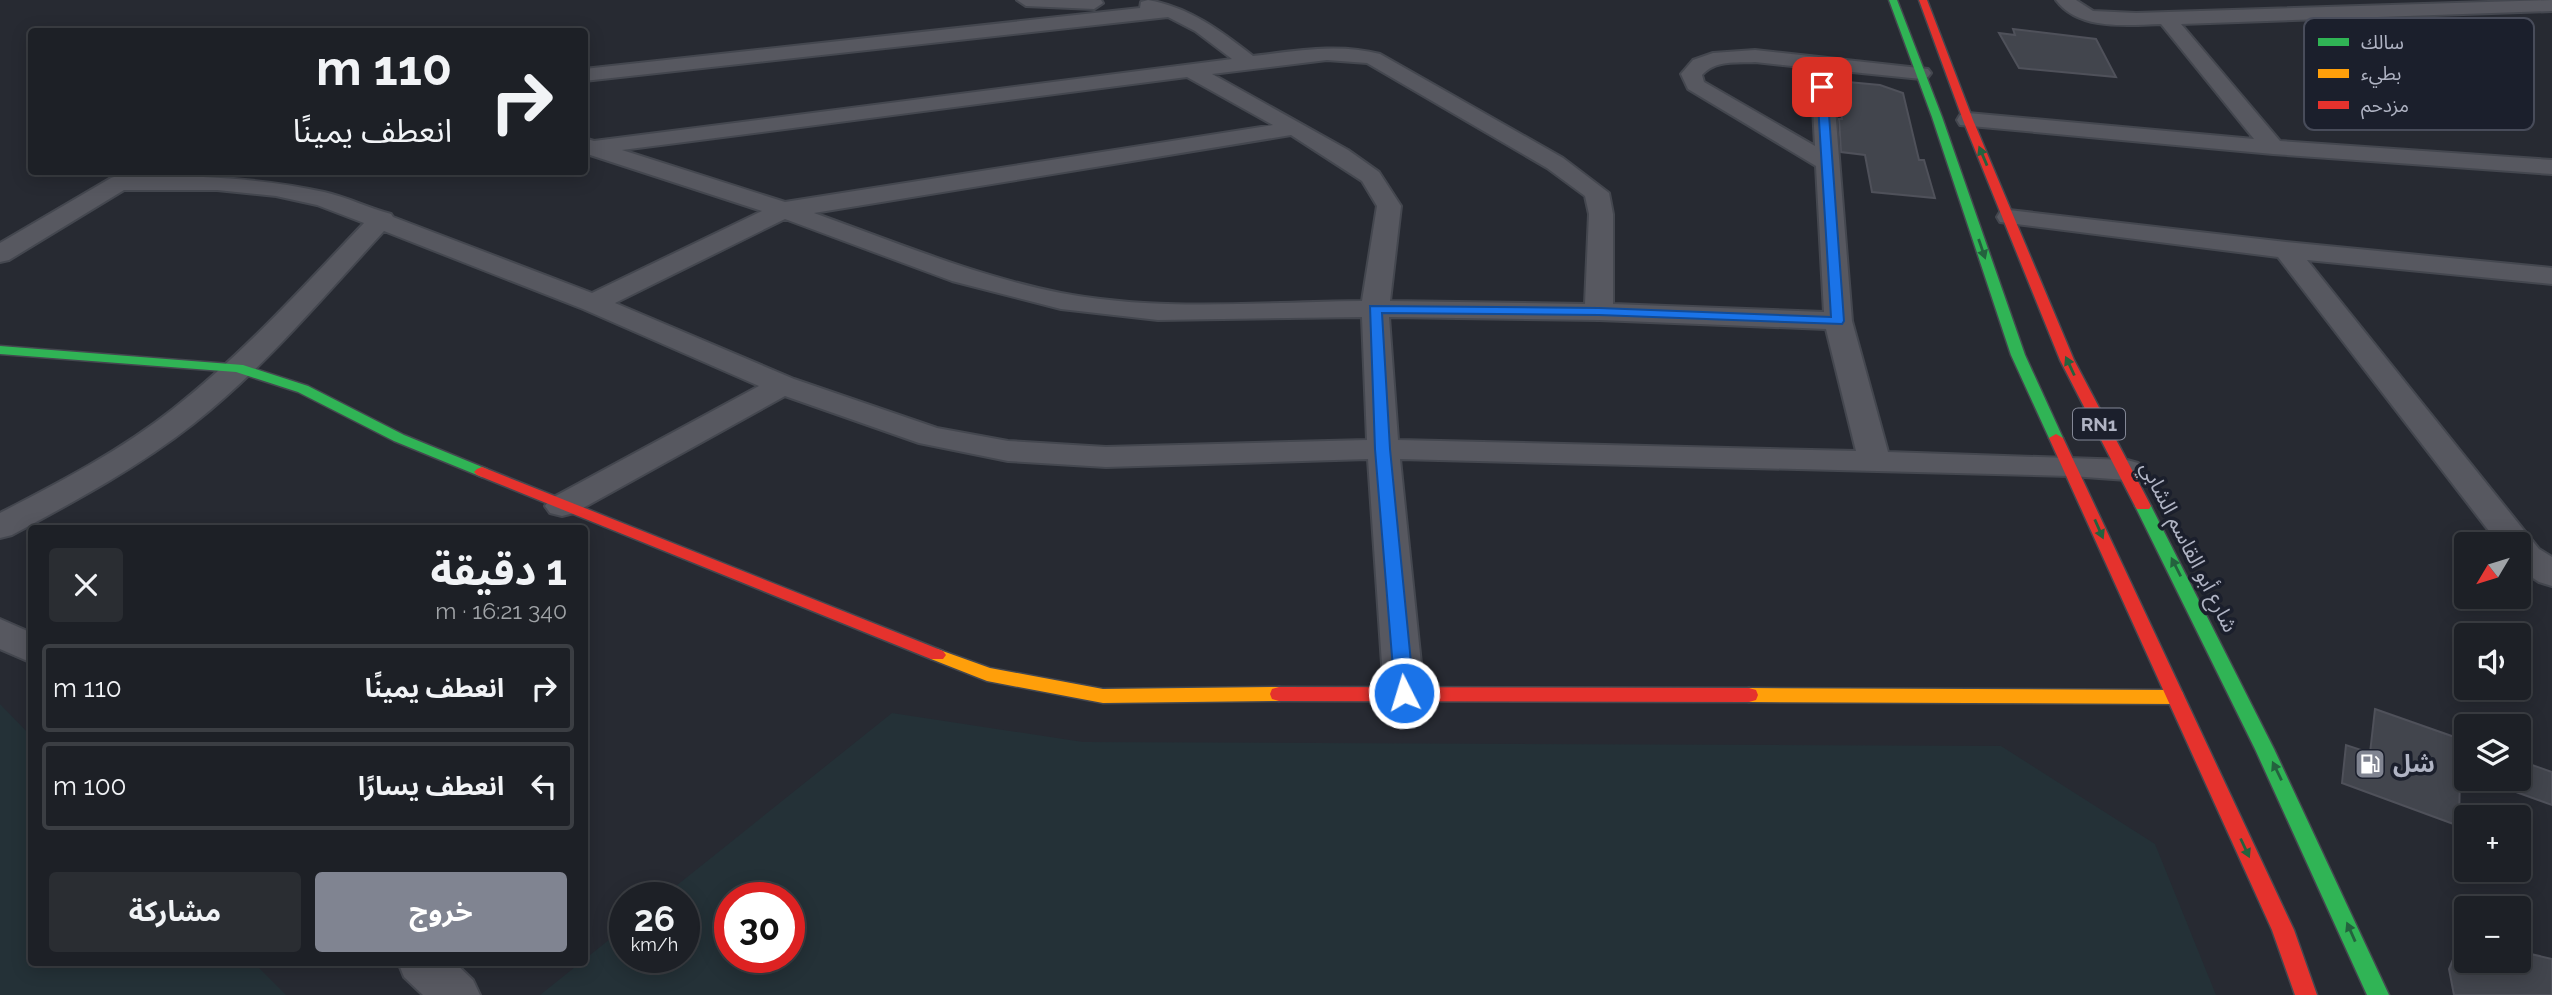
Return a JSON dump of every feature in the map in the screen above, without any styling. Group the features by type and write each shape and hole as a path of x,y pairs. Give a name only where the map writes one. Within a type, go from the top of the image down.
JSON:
{"main road":[{"name":"RN1","path":"1893,0 1921,73 2018,355 2283,930 2306,995"},
{"name":"شارع أبو القاسم الشابي","path":"1923,0 1968,120 2067,360 2091,411 2127,470 2220,653 2301,821 2378,995"},
{"path":"0,350 238,368 303,389 399,438 888,637 987,674 1103,696 1404,693 2175,697"}],"street":[{"path":"1026,0 1167,6 1220,39 1249,63"},
{"path":"2066,0 2076,10 2091,16 2167,19 2552,5"},
{"path":"2272,0 2293,16"},
{"path":"588,75 1167,6"},
{"path":"2167,19 2273,148"},
{"path":"588,146 1249,63 1339,53 1373,58 1575,176 1597,193 1601,214 1599,312"},
{"path":"1826,162 1695,85 1691,74 1700,64 1720,57 1821,62 1921,73"},
{"path":"1821,62 1838,321 1875,462"},
{"path":"1191,71 1247,100 1371,177 1389,206 1375,309 1383,449 1404,693"},
{"path":"1968,120 2273,148 2552,167"},
{"path":"593,303 784,210 1294,128"},
{"path":"588,146 784,210 961,275 1061,301 1158,312 1375,309 1599,312 1838,321"},
{"path":"0,254 119,183 144,175"},
{"path":"119,183 217,183 276,189 324,199 382,219 593,303 783,385 930,436 1008,452 1106,457 1383,449 2071,466 2127,470"},
{"path":"2009,217 2549,279"},
{"path":"0,527 151,440 201,402 238,368 382,219"},
{"path":"2286,250 2508,532"},
{"path":"562,506 783,385"},
{"path":"2531,560 2552,574"},
{"path":"0,632 28,648"},
{"path":"425,966 456,995"}],"shaded area":[{"path":"0,704 28,733 28,966 257,966 286,995 0,995"},
{"path":"892,713 1083,742 2001,746 2155,844 2216,995 540,995 576,966 588,966 588,957 609,940 609,973 700,973 700,882 681,882"}],"building":[{"path":"2013,29 2096,39 2116,77 2019,68 1999,33 2015,35"},
{"path":"1837,81 1880,85 1903,93 1919,160 1924,160 1935,198 1872,192 1865,155 1841,152 1839,119 1842,119"},
{"path":"2375,709 2454,737 2454,791 2460,791 2459,805 2454,805 2454,824 2342,783 2346,745 2370,753"},
{"path":"2531,765 2552,772 2552,805 2513,791 2531,791"},
{"path":"2531,954 2552,959 2552,995 2454,995 2449,969 2454,957 2454,973 2531,973"}],"traffic: fast":[{"path":"1893,0 1937,117 2018,355 2056,438"},
{"path":"0,350 238,368 303,389 399,438 482,472"},
{"path":"2143,506 2264,749 2378,995"}],"traffic: slow":[{"path":"937,655 987,674 1103,696 1279,694"},
{"path":"1749,695 2175,697"}],"traffic: jam":[{"path":"1923,0 1968,120 2067,360 2143,506"},
{"path":"2056,438 2283,930 2306,995"},
{"path":"482,472 937,655"},
{"path":"1279,694 1749,695"}],"place":[{"name":"شل","path":"2370,764"}],"route":[{"path":"1404,693 1383,449 1375,309 1599,312 1838,321 1822,87"}]}
